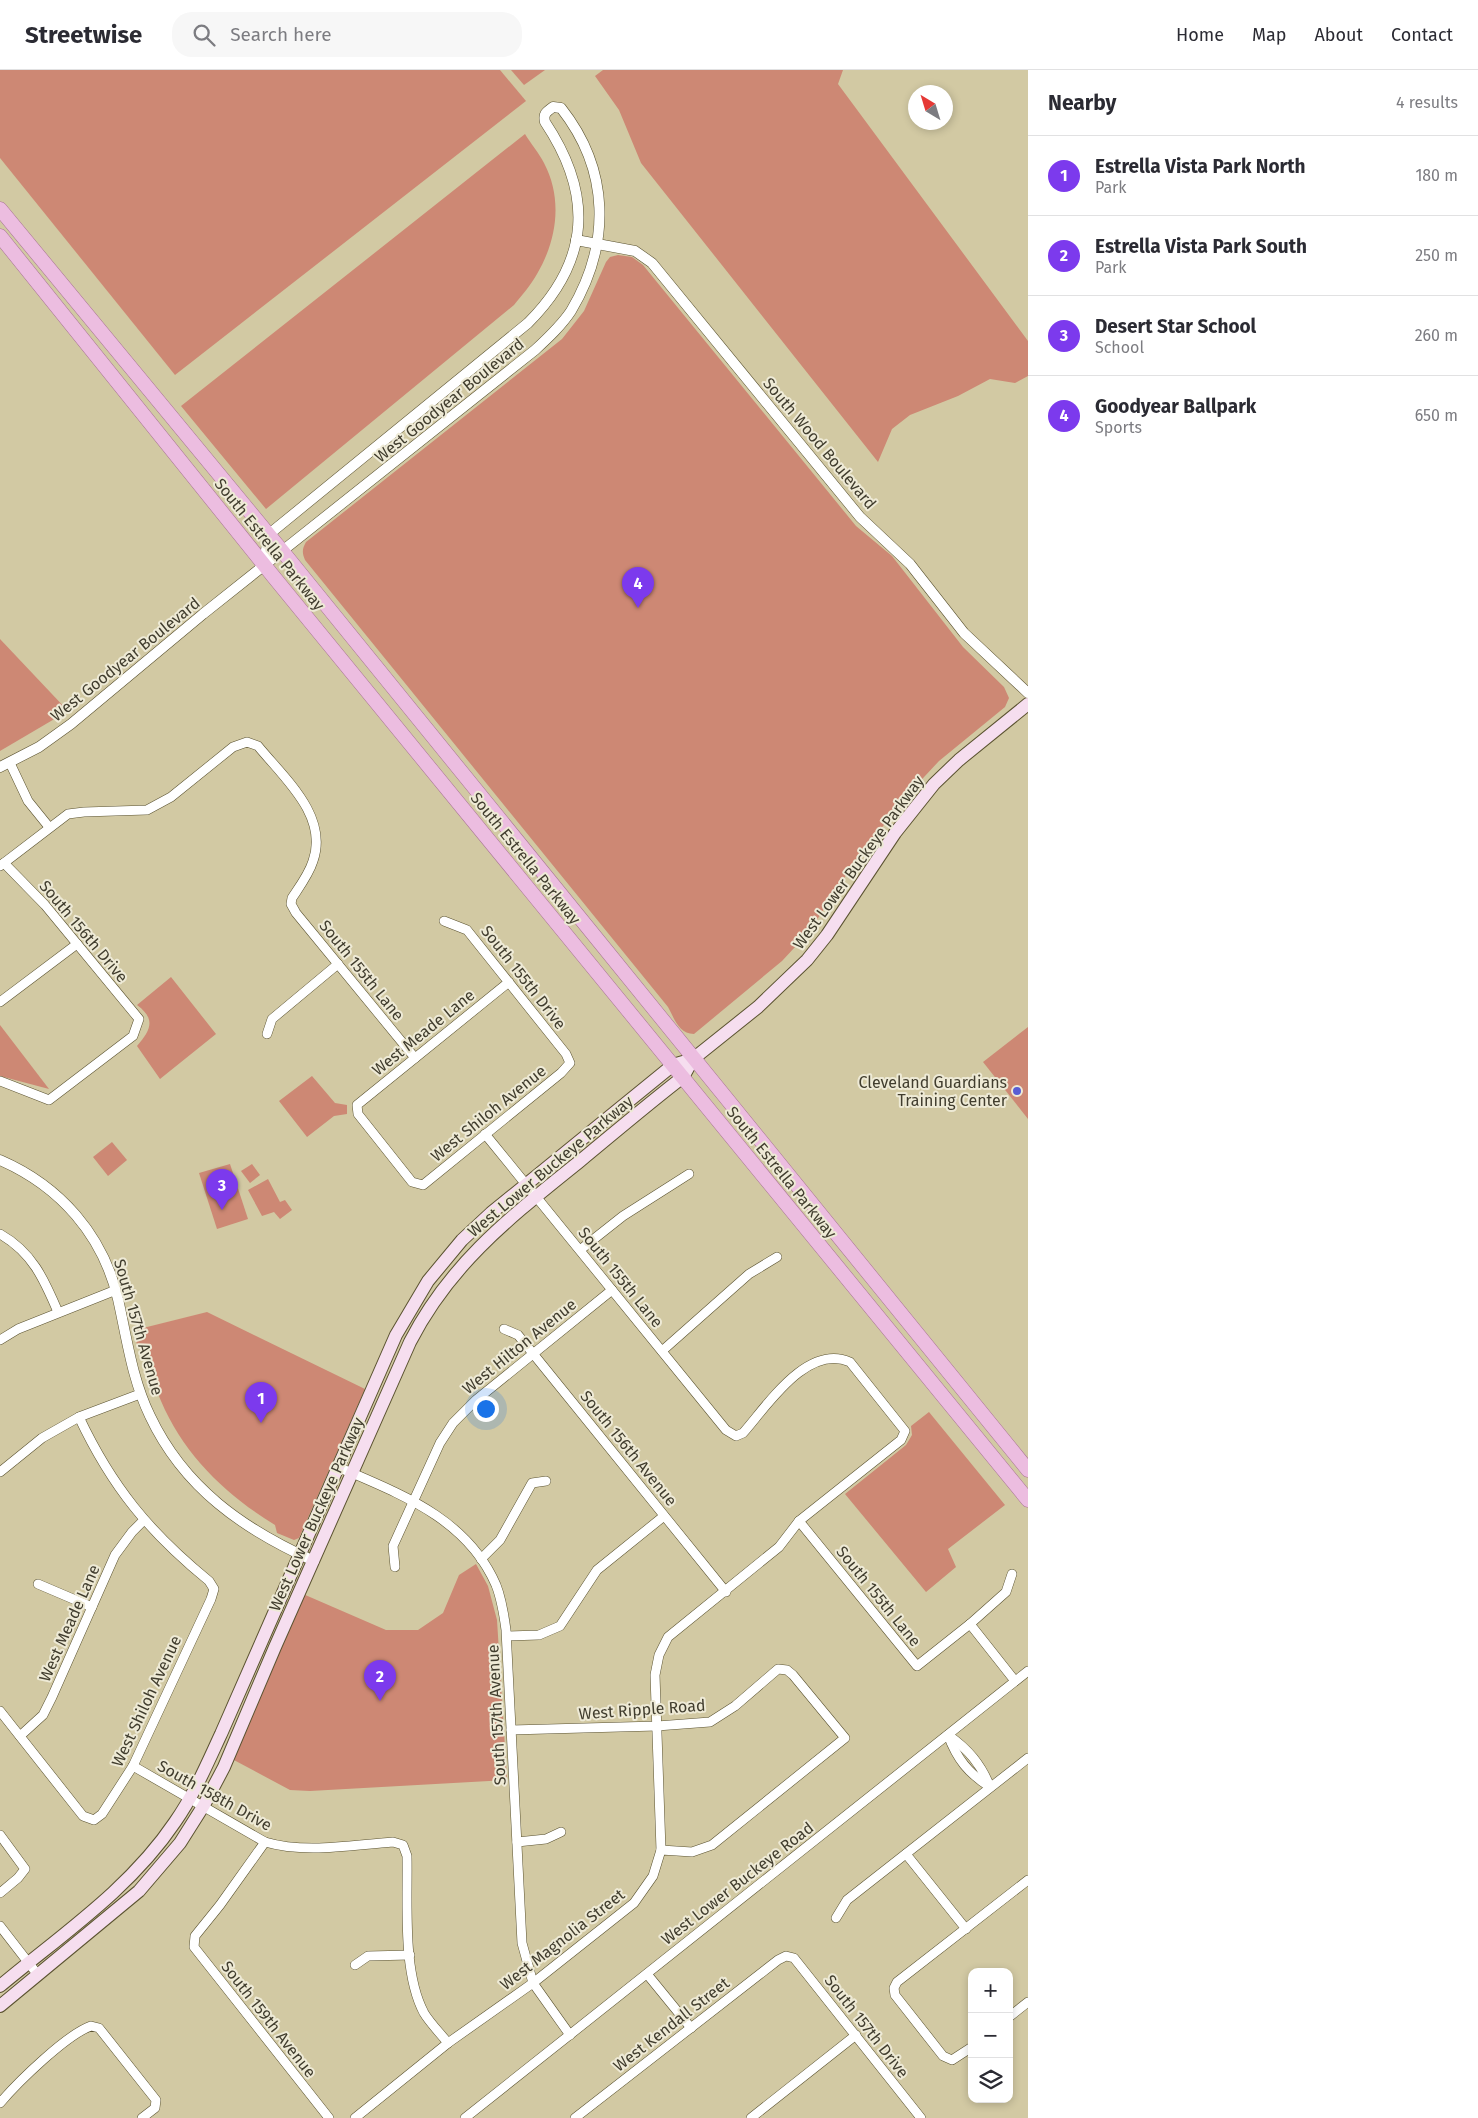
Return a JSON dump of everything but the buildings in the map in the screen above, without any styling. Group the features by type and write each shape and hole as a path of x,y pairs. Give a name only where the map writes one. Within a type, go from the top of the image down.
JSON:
{"main road":[{"name":"South Estrella Parkway","path":"0,209 283,552 1028,1470"},
{"name":"South Estrella Parkway","path":"0,236 264,566 1028,1500"},
{"name":"West Lower Buckeye Parkway","path":"0,2006 139,1891 180,1843 204,1805 224,1767 394,1377 421,1321 443,1289 475,1250 536,1197 683,1077 693,1059 758,1007 807,960 827,935 895,833 934,784 959,760 1028,704"},
{"name":"West Lower Buckeye Parkway","path":"0,1986 110,1896 138,1869 164,1838 190,1798 221,1734 396,1335 428,1281 462,1240 526,1185 673,1064 693,1059"}],"street":[{"name":"West Goodyear Boulevard","path":"5,765 39,747 71,724 264,566 535,350 556,331 570,312 583,287 598,243 600,209 589,155 573,123 561,108 553,107 545,113 545,122 565,154 577,190 580,217 576,240 562,278 546,303 528,323 268,535"},
{"name":"South Wood Boulevard","path":"576,240 635,251 652,263 860,517 910,564 964,632 1028,693"},
{"path":"264,566 268,535"},
{"name":"South 155th Lane","path":"49,827 68,814 147,810 171,797 233,748 247,742 258,746 305,804 317,837 314,861 292,898 292,904 296,913 414,1058"},
{"path":"2,864 49,827 28,801 5,765"},
{"name":"South 156th Drive","path":"0,1081 49,1100 133,1036 139,1020 45,905 2,864"},
{"name":"South 155th Drive","path":"444,921 467,930 566,1054 570,1063"},
{"path":"0,1002 77,944"},
{"path":"267,1034 272,1019 338,964"},
{"name":"West Meade Lane","path":"423,1185 412,1182 358,1114 357,1105 509,982"},
{"name":"West Shiloh Avenue","path":"423,1185 560,1074 570,1063"},
{"name":"South 155th Lane","path":"485,1134 726,1430 736,1436 743,1433 787,1382 800,1371 822,1360 842,1359 850,1362 905,1431 901,1440 799,1521 917,1666 970,1624"},
{"name":"South 157th Avenue","path":"0,1160 40,1182 75,1214 97,1245 110,1271 116,1290 130,1361 140,1394 163,1440 202,1490 239,1521 263,1536 314,1561"},
{"path":"580,1250 623,1216 689,1174"},
{"path":"0,1234 11,1240 30,1259 43,1276 58,1312"},
{"path":"662,1351 748,1274 777,1258"},
{"path":"0,1340 10,1332 116,1290"},
{"name":"West Hilton Avenue","path":"394,1567 393,1546 440,1443 453,1423 471,1405 612,1290"},
{"name":"South 156th Avenue","path":"504,1330 518,1335 534,1353 726,1592"},
{"path":"0,1472 42,1438 79,1417 140,1394"},
{"path":"79,1417 110,1477 144,1520"},
{"name":"South 157th Avenue","path":"338,1467 442,1518 452,1526 481,1558 500,1595 506,1636 522,1943 533,1983 570,2035"},
{"path":"481,1558 500,1540 532,1483 546,1481"},
{"path":"506,1636 539,1635 560,1626 597,1570 664,1516"},
{"name":"West Meade Lane","path":"20,1736 43,1714 115,1555 132,1532 144,1520"},
{"name":"West Shiloh Avenue","path":"20,1736 83,1816 94,1820 102,1814 133,1766 214,1588 209,1581 175,1552 144,1520"},
{"path":"661,1850 655,1675 659,1655 668,1637 726,1592 778,1547 799,1521"},
{"path":"1012,1574 1006,1592 970,1624 1016,1681"},
{"path":"38,1584 92,1607"},
{"name":"West Ripple Road","path":"511,1730 657,1726 710,1722 735,1706 778,1669 787,1670 845,1738 712,1845 692,1852 661,1850"},
{"name":"West Lower Buckeye Road","path":"465,2118 1028,1671"},
{"path":"0,1712 20,1736"},
{"path":"948,1735 955,1754 973,1776 990,1787"},
{"path":"836,1918 847,1900 1028,1758"},
{"name":"South 158th Drive","path":"133,1766 266,1842 279,1846 302,1848 393,1842 404,1845 408,1856 410,1955"},
{"path":"517,1842 546,1839 561,1832"},
{"path":"0,1835 25,1869 18,1878 0,1893"},
{"name":"South 159th Avenue","path":"266,1842 195,1936 194,1947 329,2118"},
{"name":"West Magnolia Street","path":"355,2118 448,2043 533,1983 634,1903 653,1876 661,1850"},
{"path":"906,1854 966,1929"},
{"path":"968,2049 952,2060 943,2056 895,1995 894,1988 897,1982 1028,1880"},
{"path":"0,1926 38,1974"},
{"path":"355,1965 368,1956 410,1955 413,1985 424,2013 448,2043"},
{"name":"West Kendall Street","path":"575,2118 778,1960 786,1956"},
{"name":"South 157th Drive","path":"786,1956 794,1958 921,2118"},
{"path":"647,1974 691,2028"},
{"path":"1013,2014 1028,2002"},
{"path":"0,2103 42,2061 81,2029 91,2026 98,2028 156,2100 155,2108 142,2118"},
{"path":"751,2118 761,2115 856,2036"}],"shaded area":[{"path":"0,70 500,70 526,101 175,375 0,158"},
{"path":"511,70 545,70 524,85"},
{"path":"603,70 843,70 838,84 1028,341 1028,376 1015,383 990,379 958,396 910,415 892,429 878,462 641,163 619,110 595,76"},
{"path":"525,134 542,159 550,177 555,205 553,233 549,247 544,261 532,282 514,305 266,509 181,406"},
{"path":"618,255 632,257 643,265 856,526 892,556 963,647 1004,687 1009,698 1005,707 939,761 911,791 856,860 809,932 782,961 694,1034 684,1031 678,1025 668,1007 305,560 303,553 306,542 562,339 584,311 606,262 610,257"},
{"path":"0,639 68,711 0,751"},
{"path":"171,977 216,1034 160,1079 137,1046 146,1035 149,1020 143,1010 137,1005"},
{"path":"0,1025 49,1089 0,1076"},
{"name":"Cleveland Guardians Training Center","path":"1028,1027 1028,1119 983,1062"},
{"path":"312,1076 335,1103 347,1105 347,1114 334,1116 307,1137 279,1101"},
{"path":"112,1142 127,1160 108,1176 93,1157"},
{"path":"230,1164 248,1219 217,1229 199,1173"},
{"path":"252,1164 260,1175 250,1183 241,1171"},
{"path":"268,1179 280,1202 285,1200 292,1210 280,1219 274,1212 262,1216 248,1190"},
{"path":"207,1312 365,1389 299,1538 294,1540 277,1533 275,1525 223,1487 194,1456 170,1421 145,1352 136,1342 135,1330"},
{"path":"929,1412 1005,1505 948,1549 956,1567 926,1592 845,1494 906,1445 912,1435 911,1426"},
{"path":"476,1564 488,1586 497,1620 507,1780 310,1791 290,1790 232,1759 303,1594 386,1630 418,1630 443,1613 459,1575"}],"place":[{"name":"Goodyear Ballpark","path":"638,608"},
{"name":"Cleveland Guardians Training Center","path":"1017,1091"},
{"name":"Desert Star School","path":"222,1210"},
{"name":"Estrella Vista Park North","path":"261,1423"},
{"name":"Estrella Vista Park South","path":"380,1701"}]}
